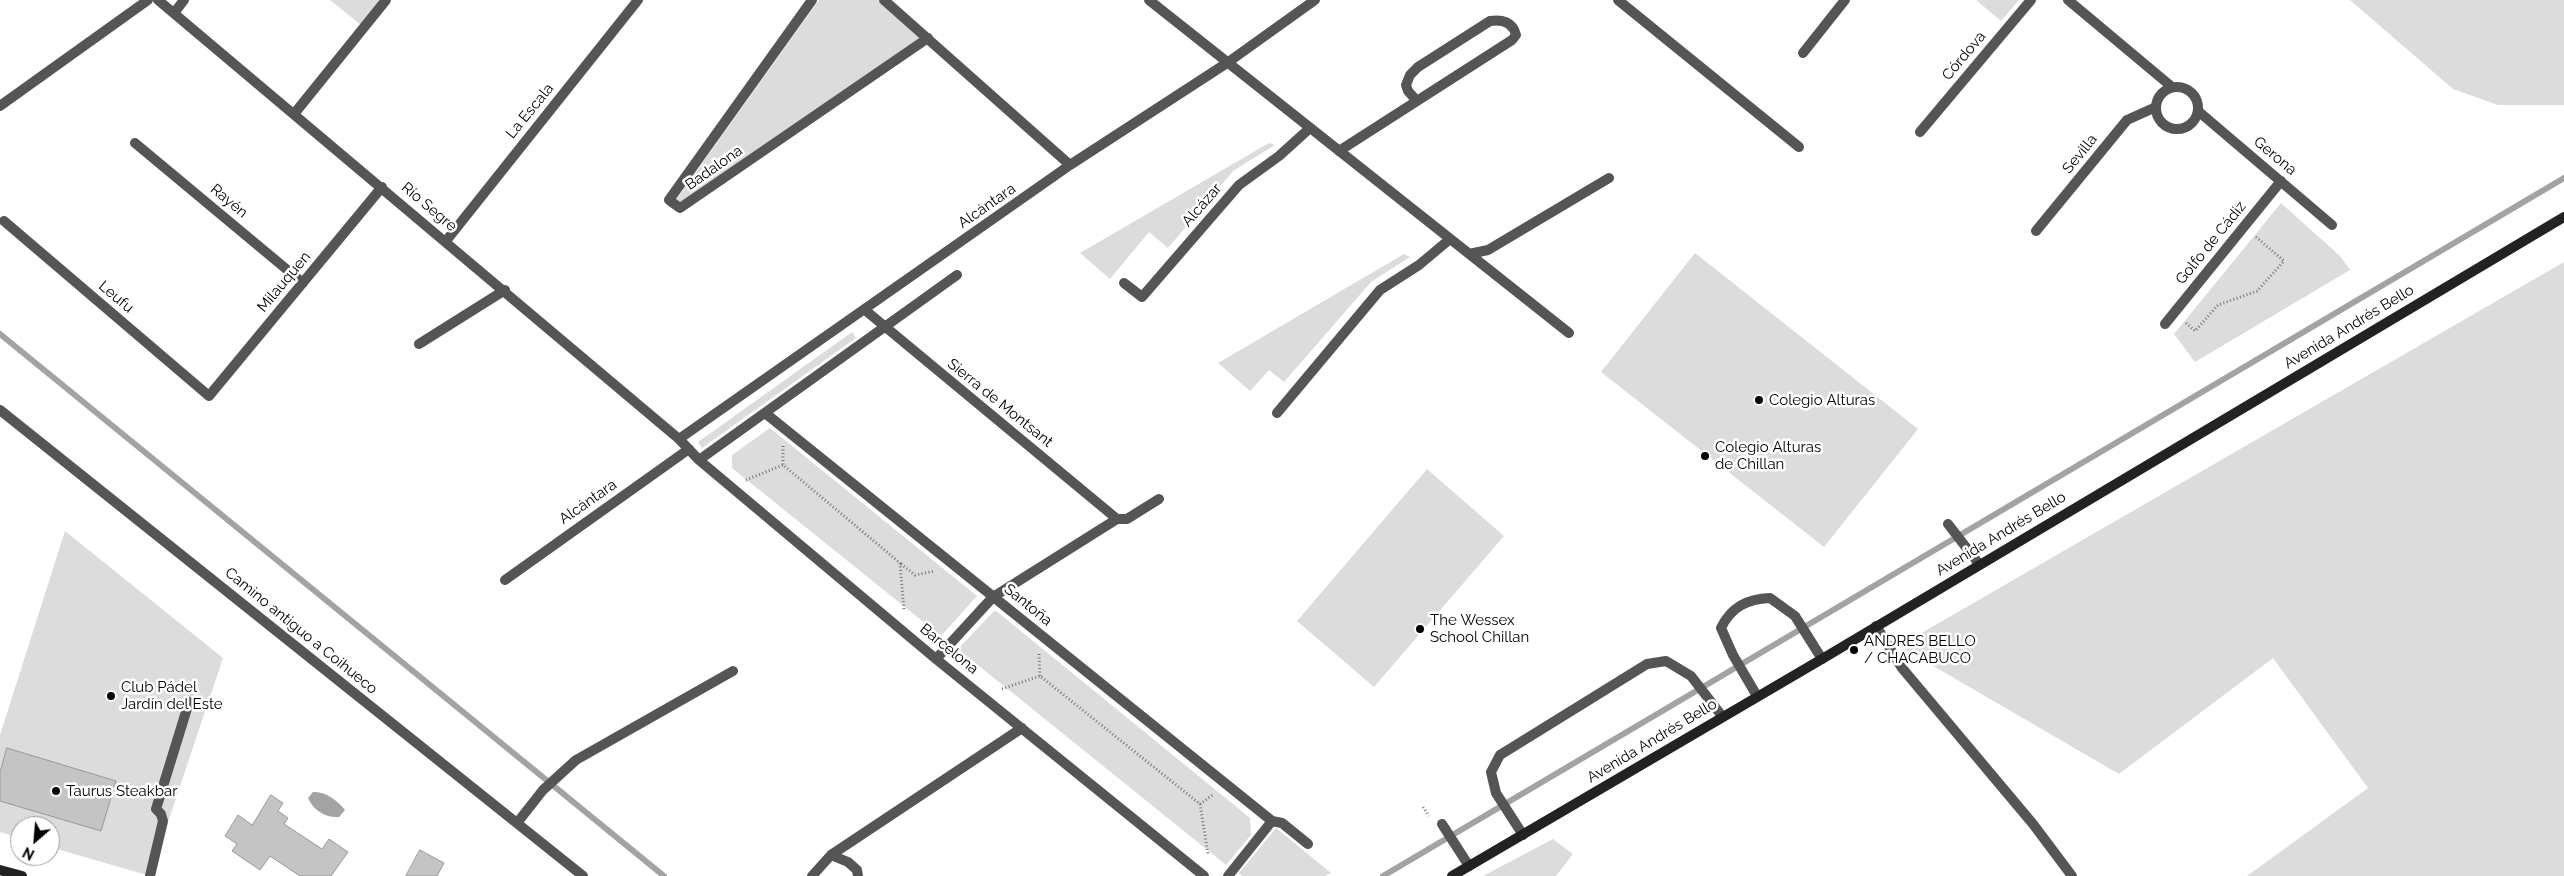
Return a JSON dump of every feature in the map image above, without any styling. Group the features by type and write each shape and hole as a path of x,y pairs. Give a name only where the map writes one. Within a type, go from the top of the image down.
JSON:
{"main road":[{"name":"Avenida Andrés Bello","path":"1452,876 1822,659 2564,217"},
{"path":"0,870 22,876"}],"street":[{"path":"0,106 148,0"},
{"name":"Río Segre","path":"158,0 505,290 679,439"},
{"path":"174,13 184,0"},
{"path":"294,114 386,0"},
{"name":"La Escala","path":"446,241 638,0"},
{"name":"Badalona","path":"812,0 669,200 680,208 928,38"},
{"path":"884,0 1070,166"},
{"path":"1149,0 1569,333"},
{"name":"Alcántara","path":"679,439 1070,166 1227,63 1315,0"},
{"path":"1618,0 1799,148"},
{"path":"1803,53 1845,0"},
{"name":"Córdova","path":"1920,132 2030,0"},
{"name":"Gerona","path":"2068,0 2172,87 2179,87 2192,92 2196,98 2198,111 2332,225"},
{"path":"1339,151 1417,101 1512,40 1516,35 1514,28 1508,23 1490,20 1418,67 1410,75 1406,85 1408,91 1417,101"},
{"path":"2172,87 2159,97 2156,107 2160,121 2172,129 2186,128 2192,124 2198,111"},
{"name":"Sevilla","path":"2036,231 2126,120 2156,107"},
{"name":"Alcázar","path":"1124,283 1142,296 1239,185 1279,156 1310,128"},
{"name":"Rayén","path":"135,142 303,283"},
{"path":"1469,254 1488,250 1609,178"},
{"name":"Golfo de Cádiz","path":"2165,324 2281,181"},
{"name":"Milauquen","path":"209,396 382,187"},
{"name":"Leufu","path":"4,221 209,396"},
{"path":"1277,412 1380,290 1419,265 1450,239"},
{"path":"699,460 957,275"},
{"path":"419,344 505,290"},
{"name":"Sierra de Montsant","path":"865,310 1117,519"},
{"name":"Camino antiguo a Coihueco","path":"0,410 583,876"},
{"name":"Santoña","path":"765,413 1272,822 1282,823 1308,844"},
{"name":"Barcelona","path":"679,439 699,460 936,659 1204,876"},
{"name":"Alcántara","path":"505,580 689,449"},
{"path":"936,659 993,597 1117,519 1127,519 1159,499"},
{"path":"1948,524 1979,564"},
{"path":"1757,696 1746,673 1733,655 1721,628 1731,612 1738,606 1748,601 1770,598 1795,616 1822,659"},
{"path":"1876,626 1902,668 2033,824 2072,876"},
{"path":"1523,835 1496,793 1491,772 1500,755 1573,709 1652,662 1666,661 1691,676 1722,716"},
{"path":"517,822 543,790 576,760 733,671"},
{"path":"150,876 162,821 161,814 156,809 189,702"},
{"path":"812,876 831,855 1022,728"},
{"path":"1228,876 1272,822"},
{"path":"1442,824 1469,866"},
{"path":"831,855 848,862 857,870 858,876"}],"path":[{"path":"2174,313 2196,331 2218,305 2257,291 2284,261 2244,226"},
{"path":"783,427 783,465"},
{"path":"743,481 783,465"},
{"path":"783,465 915,575 955,566"},
{"path":"900,563 904,611"},
{"path":"1002,689 1040,676 1170,779 1200,804 1208,854"}],"shaded area":[{"path":"330,0 380,0 361,25"},
{"path":"819,0 878,0 922,40 684,205 676,200"},
{"path":"1976,0 2019,0 2001,21"},
{"path":"2350,0 2564,0 2564,105 2498,105 2453,89"},
{"path":"1269,143 1275,145 1233,171 1168,248 1149,232 1110,279 1080,253"},
{"path":"2281,203 2340,256 2350,270 2195,362 2174,334"},
{"name":"Colegio Alturas","path":"1695,253 1918,429 1824,547 1601,372"},
{"path":"1404,254 1410,257 1371,282 1284,382 1269,370 1250,391 1218,363"},
{"path":"2564,262 2564,876 2247,876 2368,788 2273,658 2119,774 1899,646"},
{"path":"852,332 856,338 702,448 698,442"},
{"path":"770,428 977,596 941,636 732,468 732,455"},
{"path":"1427,469 1504,536 1374,687 1297,621"},
{"name":"Club Pádel Jardín del Este","path":"65,531 223,658 150,876 60,850 60,816 10,816 10,835 0,832 0,735"},
{"path":"995,610 1250,818 1251,835 1226,865 958,649"},
{"path":"313,792 331,797 345,810 339,817 324,815 313,806 308,798"},
{"path":"1276,828 1331,873 1325,876 1242,876 1239,873"},
{"path":"1553,839 1573,854 1556,876 1483,876"}],"building":[{"name":"Taurus Steakbar","path":"7,748 116,781 101,831 60,819 60,816 50,816 0,801 0,773"},
{"path":"271,795 283,803 278,811 288,818 284,824 322,849 329,839 348,852 331,876 300,876 270,856 260,870 232,851 237,844 225,836 238,815 252,825"},
{"path":"420,850 444,863 437,876 406,876"}],"waterway":[{"path":"1383,876 2564,178"},
{"path":"0,334 664,876"}],"place":[{"name":"Colegio Alturas","path":"1759,400"},
{"name":"Colegio Alturas de Chillan","path":"1705,456"},
{"name":"The Wessex School Chillan","path":"1420,629"},
{"name":"ANDRES BELLO / CHACABUCO","path":"1854,650"},
{"name":"Club Pádel Jardín del Este","path":"111,696"},
{"name":"Taurus Steakbar","path":"56,791"}]}
